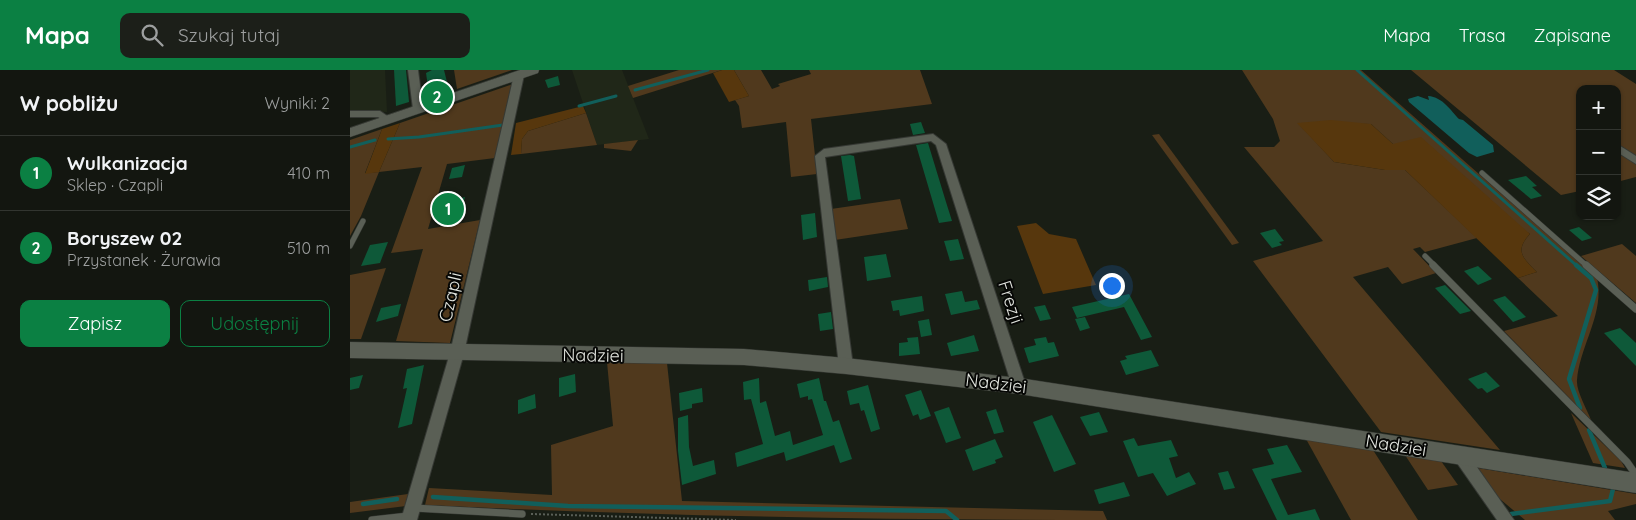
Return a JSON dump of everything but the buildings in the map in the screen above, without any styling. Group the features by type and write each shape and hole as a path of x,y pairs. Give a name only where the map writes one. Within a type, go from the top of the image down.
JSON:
{"street":[{"path":"413,70 418,109"},
{"path":"350,133 518,77 533,70"},
{"name":"Czapli","path":"411,514 456,353 518,77"},
{"path":"350,114 380,114 388,120"},
{"name":"Frezji","path":"846,366 820,162 821,154 933,137 941,144 1019,386"},
{"path":"1621,150 1636,161"},
{"name":"Nadziei","path":"350,350 744,357 846,366 1019,386 1636,483"},
{"path":"1460,455 1506,520"}],"lane":[{"path":"1482,173 1636,309"},
{"path":"350,246 363,221"},
{"path":"1425,256 1627,462 1636,475"},
{"path":"372,520 411,514 522,514"}],"path":[{"path":"522,514 736,520"}],"shaded area":[{"path":"350,70 385,70 387,112 350,111"},
{"path":"454,70 512,70 457,89"},
{"path":"572,70 622,70 649,139 597,145"},
{"path":"679,70 722,70 633,98 628,86"},
{"path":"722,70 734,70 749,96 729,102 713,73"},
{"path":"734,70 761,70 772,89 780,86 778,84 811,74 809,70 920,70 932,104 811,119 817,174 791,177 786,122 742,128 739,106 735,100 749,96"},
{"path":"1242,70 1361,70 1597,278 1598,304 1579,367 1577,380 1580,395 1591,420 1504,331 1558,316 1518,278 1537,272 1524,258 1521,250 1522,245 1530,234 1393,144 1371,124 1298,123 1334,162 1385,170 1405,170 1477,238 1425,252 1420,247 1413,249 1436,273 1402,284 1388,267 1353,277 1500,450 1381,432 1253,261 1323,241 1244,147 1274,147 1280,141 1273,119"},
{"path":"1411,70 1614,70 1636,84 1636,158 1621,148 1621,85 1576,85 1576,192 1561,195"},
{"path":"513,84 495,158 447,164 428,229 480,220 450,343 396,341 423,249 391,253 422,167 379,172 400,123"},
{"path":"583,106 586,113 528,131 522,139 521,154 511,155 516,123"},
{"path":"586,113 597,145 521,154 522,139 528,131"},
{"path":"1331,120 1371,124 1393,144 1421,137 1530,234 1522,245 1521,250 1524,258 1537,272 1518,278 1405,170 1385,170 1334,162 1297,123"},
{"path":"400,123 379,172 365,174 382,129"},
{"path":"382,129 365,173 379,172 361,216 350,236 350,140"},
{"path":"1159,134 1239,243 1232,245 1152,135"},
{"path":"638,140 631,151 604,148 604,144"},
{"path":"1621,154 1636,164 1636,177 1621,181"},
{"path":"900,199 908,229 835,240 831,209"},
{"path":"1036,223 1049,234 1076,239 1096,285 1043,294 1017,226"},
{"path":"1622,244 1636,256 1636,303 1581,256"},
{"path":"386,268 361,339 350,339 350,275"},
{"path":"607,362 667,363 682,501 1103,511 1107,520 766,517 425,505 429,488 552,495 551,445 613,426"},
{"path":"1571,413 1621,461 1625,468 1593,463"},
{"path":"1306,439 1373,450 1418,520 1351,520"},
{"path":"1405,455 1441,461 1458,485 1428,490"},
{"path":"1472,467 1636,494 1636,504 1608,511 1615,520 1525,520 1488,489"},
{"path":"408,494 406,506 350,513 350,502"}],"water":[{"path":"1418,96 1429,100 1428,96 1438,99 1450,108 1459,119 1463,120 1493,145 1494,152 1477,157 1469,153 1409,102 1408,99"}],"waterway":[{"path":"635,90 708,70"},
{"path":"1357,70 1577,266"},
{"path":"579,106 616,96"},
{"path":"388,139 419,137 503,125"},
{"path":"350,147 375,140"},
{"path":"1576,265 1591,278 1596,290 1569,379 1580,408"},
{"path":"1589,430 1605,468"},
{"path":"1511,514 1610,501 1613,489"},
{"path":"433,497 568,506 946,511 957,520"},
{"path":"363,504 397,499"}],"place":[{"name":"Boryszew 02","path":"437,97"},
{"name":"Wulkanizacja","path":"448,209"}]}
